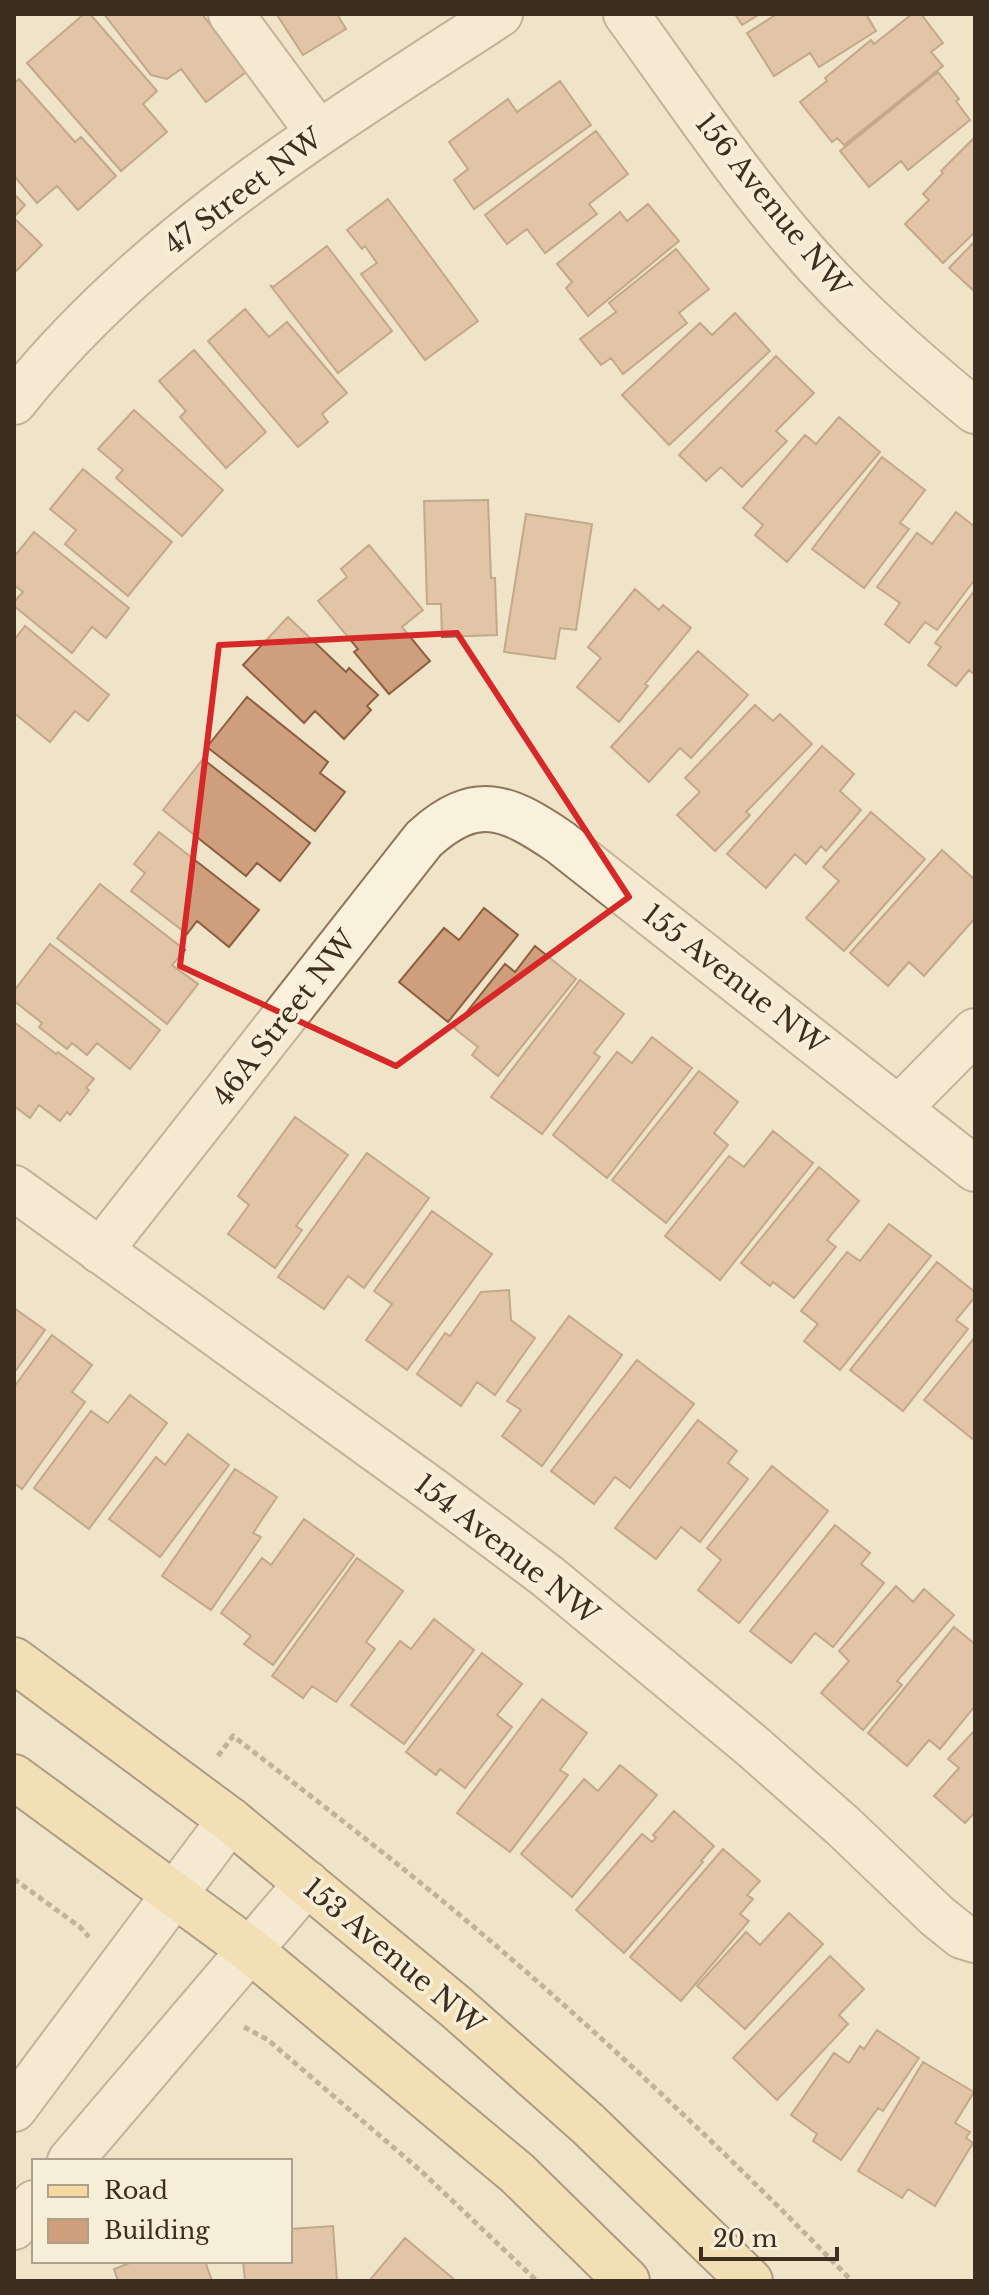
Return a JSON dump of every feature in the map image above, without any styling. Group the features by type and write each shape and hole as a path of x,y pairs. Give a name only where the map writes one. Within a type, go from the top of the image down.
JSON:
{"main road":[{"name":"153 Avenue NW","path":"14,1660 230,1820 456,2007 588,2124 750,2281"},
{"path":"14,1777 250,1950 517,2173 627,2281"}],"street":[{"path":"231,14 318,132"},
{"name":"47 Street NW","path":"14,402 66,343 171,243 318,132 500,14"},
{"name":"156 Avenue NW","path":"626,14 753,189 798,244 852,303 912,359 975,411"},
{"name":"155 Avenue NW","path":"484,808 514,815 560,842 975,1169"},
{"name":"46A Street NW","path":"100,1251 424,839 441,824 464,812 484,808"},
{"path":"899,1108 975,1031"},
{"name":"154 Avenue NW","path":"14,1188 547,1576 751,1745 843,1826 937,1916 962,1936 975,1940"},
{"path":"14,2109 230,1820"},
{"path":"72,2159 307,1883"},
{"path":"14,2227 32,2205"}],"path":[{"path":"233,1736 394,1861 584,2023 755,2181 852,2281"},
{"path":"14,1879 80,1927 119,1968"},
{"path":"205,2004 268,2040 421,2171 537,2281"}],"highlighted area":[{"path":"457,633 629,897 396,1066 180,966 219,645"}],"building":[{"path":"84,14 90,14 157,91 143,104 167,132 121,171 27,63"},
{"path":"104,14 202,14 246,72 206,102 181,69 167,79 151,75"},
{"path":"337,14 346,29 303,55 277,15"},
{"path":"735,14 760,14 742,25"},
{"path":"777,14 866,14 876,31 819,67 810,53 774,76 747,33"},
{"path":"912,14 921,14 943,43 931,52 943,66 844,145 837,138 832,142 800,102 871,40 874,44"},
{"path":"938,72 959,99 956,101 970,120 908,170 901,161 869,187 840,151"},
{"path":"19,79 75,142 81,137 116,176 78,210 57,186 37,203 14,176 14,83"},
{"path":"560,81 591,125 474,209 454,180 468,169 449,142 508,99 517,112"},
{"path":"596,131 628,174 589,204 597,214 545,253 527,229 507,244 485,215"},
{"path":"975,137 975,232 943,263 905,224 929,200 923,194 943,173 941,171"},
{"path":"14,194 25,205 14,217"},
{"path":"388,199 478,321 425,360 361,274 377,263 365,246 362,249 347,230"},
{"path":"648,204 679,241 588,316 566,288 572,282 557,264 620,212 627,221"},
{"path":"14,218 42,245 14,273"},
{"path":"975,241 975,292 949,268"},
{"path":"327,246 392,331 338,373 270,285 273,287"},
{"path":"676,249 709,289 679,313 687,323 623,374 611,358 601,365 580,339 616,312 609,303"},
{"path":"245,309 269,337 287,322 347,393 322,414 328,422 298,447 208,341"},
{"path":"735,313 770,351 669,445 622,395 700,323 712,335"},
{"path":"194,350 266,432 226,468 180,417 186,411 159,381"},
{"path":"776,356 814,393 776,431 787,441 742,487 721,467 706,481 679,455"},
{"path":"134,410 223,490 182,536 116,478 123,470 98,449"},
{"path":"839,417 880,452 787,562 755,535 763,525 743,508 805,435 816,444"},
{"path":"882,457 925,490 900,523 909,529 864,588 812,549"},
{"path":"83,469 172,542 128,596 65,544 76,530 50,509"},
{"path":"488,500 497,635 442,637 441,604 427,604 424,501"},
{"path":"956,512 975,527 975,579 937,630 925,622 909,643 885,624 900,603 877,587 917,533 932,544"},
{"path":"526,514 592,524 576,630 560,628 555,659 504,652"},
{"path":"34,532 129,608 106,638 92,627 72,653 14,606 23,592 14,585 14,557"},
{"path":"369,545 423,610 402,627 430,661 389,694 354,652 358,649 318,601 347,577 341,569"},
{"path":"635,589 659,610 663,605 691,628 645,684 648,686 619,722 577,687 601,658 588,647"},
{"path":"975,590 975,675 969,670 956,686 928,665 941,647 935,643"},
{"path":"288,617 346,672 349,668 378,695 367,706 371,710 344,739 315,711 304,723 243,665"},
{"path":"25,626 109,695 88,721 75,711 50,742 14,713 14,640"},
{"path":"698,651 748,695 691,758 680,748 649,782 611,747"},
{"path":"247,697 328,762 320,773 345,792 315,831 207,747"},
{"path":"755,705 773,721 780,714 812,744 746,812 750,815 715,851 677,815 700,792 685,778"},
{"path":"822,746 854,774 840,791 861,810 826,851 821,846 806,864 795,854 766,888 727,854"},
{"path":"203,759 310,843 280,881 257,863 246,876 163,810"},
{"path":"871,812 925,859 844,951 806,918 839,881 823,867"},
{"path":"159,832 259,910 229,947 197,921 187,934 131,891 145,873 134,864"},
{"path":"942,850 975,880 975,918 924,976 909,962 888,986 850,953"},
{"path":"100,884 185,950 172,965 198,984 167,1024 57,938"},
{"path":"484,908 518,935 448,1022 399,982 444,928 459,940"},
{"path":"50,944 160,1030 130,1069 97,1043 87,1055 72,1043 67,1049 39,1027 42,1023 14,1001 14,991"},
{"path":"535,946 576,979 498,1076 472,1055 478,1047 454,1028 505,964 515,972"},
{"path":"580,980 624,1014 594,1053 600,1057 542,1134 491,1097"},
{"path":"14,1022 94,1079 70,1115 67,1112 60,1121 39,1105 30,1118 14,1106"},
{"path":"652,1037 692,1068 607,1178 553,1135 617,1052 632,1063"},
{"path":"699,1071 738,1102 714,1133 728,1145 666,1223 612,1180"},
{"path":"295,1117 348,1155 296,1226 302,1230 275,1268 228,1234 249,1205 238,1196"},
{"path":"773,1131 813,1163 720,1280 665,1236 729,1156 744,1167"},
{"path":"367,1153 429,1198 364,1288 348,1276 324,1309 278,1277"},
{"path":"819,1167 859,1201 827,1240 836,1247 794,1298 773,1282 770,1286 741,1263"},
{"path":"432,1211 492,1254 407,1370 366,1340 392,1304 374,1291"},
{"path":"889,1224 931,1256 840,1370 804,1341 818,1324 801,1311 847,1252 860,1261"},
{"path":"937,1262 975,1292 975,1297 956,1320 968,1329 903,1411 850,1370"},
{"path":"509,1290 511,1320 535,1338 495,1395 477,1382 461,1406 417,1374 445,1333 450,1336 481,1292"},
{"path":"14,1308 45,1330 14,1373"},
{"path":"569,1316 622,1355 542,1466 502,1436 521,1410 507,1401"},
{"path":"52,1335 92,1365 72,1392 85,1402 22,1489 14,1483 14,1387"},
{"path":"975,1337 975,1441 924,1400"},
{"path":"637,1360 694,1404 630,1488 615,1477 594,1504 551,1471"},
{"path":"130,1395 167,1423 89,1529 34,1488 91,1411 108,1423"},
{"path":"698,1420 737,1451 728,1463 748,1479 700,1542 681,1527 656,1559 615,1528"},
{"path":"188,1434 229,1465 160,1557 109,1519 156,1457 165,1465"},
{"path":"772,1466 828,1511 739,1623 698,1590 721,1560 707,1548"},
{"path":"235,1469 277,1497 253,1533 261,1537 211,1610 162,1576"},
{"path":"304,1519 354,1555 273,1665 244,1644 251,1636 221,1613 262,1558 271,1565"},
{"path":"835,1525 870,1553 861,1564 884,1583 833,1647 815,1633 791,1663 750,1631"},
{"path":"357,1558 403,1591 366,1642 375,1649 336,1702 312,1686 303,1698 272,1676"},
{"path":"896,1586 913,1602 924,1589 954,1615 897,1681 902,1685 863,1730 821,1693 849,1661 839,1651"},
{"path":"434,1619 474,1650 404,1744 351,1705 400,1641 411,1649"},
{"path":"954,1627 975,1644 975,1706 940,1749 929,1740 907,1766 868,1733"},
{"path":"482,1653 522,1684 497,1715 512,1727 465,1788 440,1769 436,1775 406,1752"},
{"path":"542,1699 587,1733 560,1770 568,1775 510,1852 457,1813"},
{"path":"975,1730 975,1812 965,1823 934,1796 959,1768 948,1759"},
{"path":"620,1765 657,1795 572,1897 521,1854 584,1779 598,1791"},
{"path":"674,1811 714,1846 624,1953 576,1910 642,1834 652,1842 656,1838 653,1835"},
{"path":"723,1849 760,1881 747,1895 753,1899 740,1914 749,1921 681,2001 630,1957"},
{"path":"789,1913 823,1944 745,2029 697,1986 746,1932 760,1945"},
{"path":"830,1956 864,1989 839,2015 848,2024 777,2100 733,2058"},
{"path":"877,2030 919,2058 883,2111 878,2108 841,2160 813,2141 817,2134 791,2115 834,2053 849,2063 860,2046 864,2049"},
{"path":"923,2062 974,2092 955,2123 970,2132 966,2138 973,2143 935,2206 908,2189 902,2198 858,2171"},
{"path":"333,2226 337,2281 245,2281 243,2263 292,2263 292,2229"},
{"path":"405,2238 456,2281 369,2281"},
{"path":"130,2263 206,2263 212,2281 118,2281 114,2269"}]}
